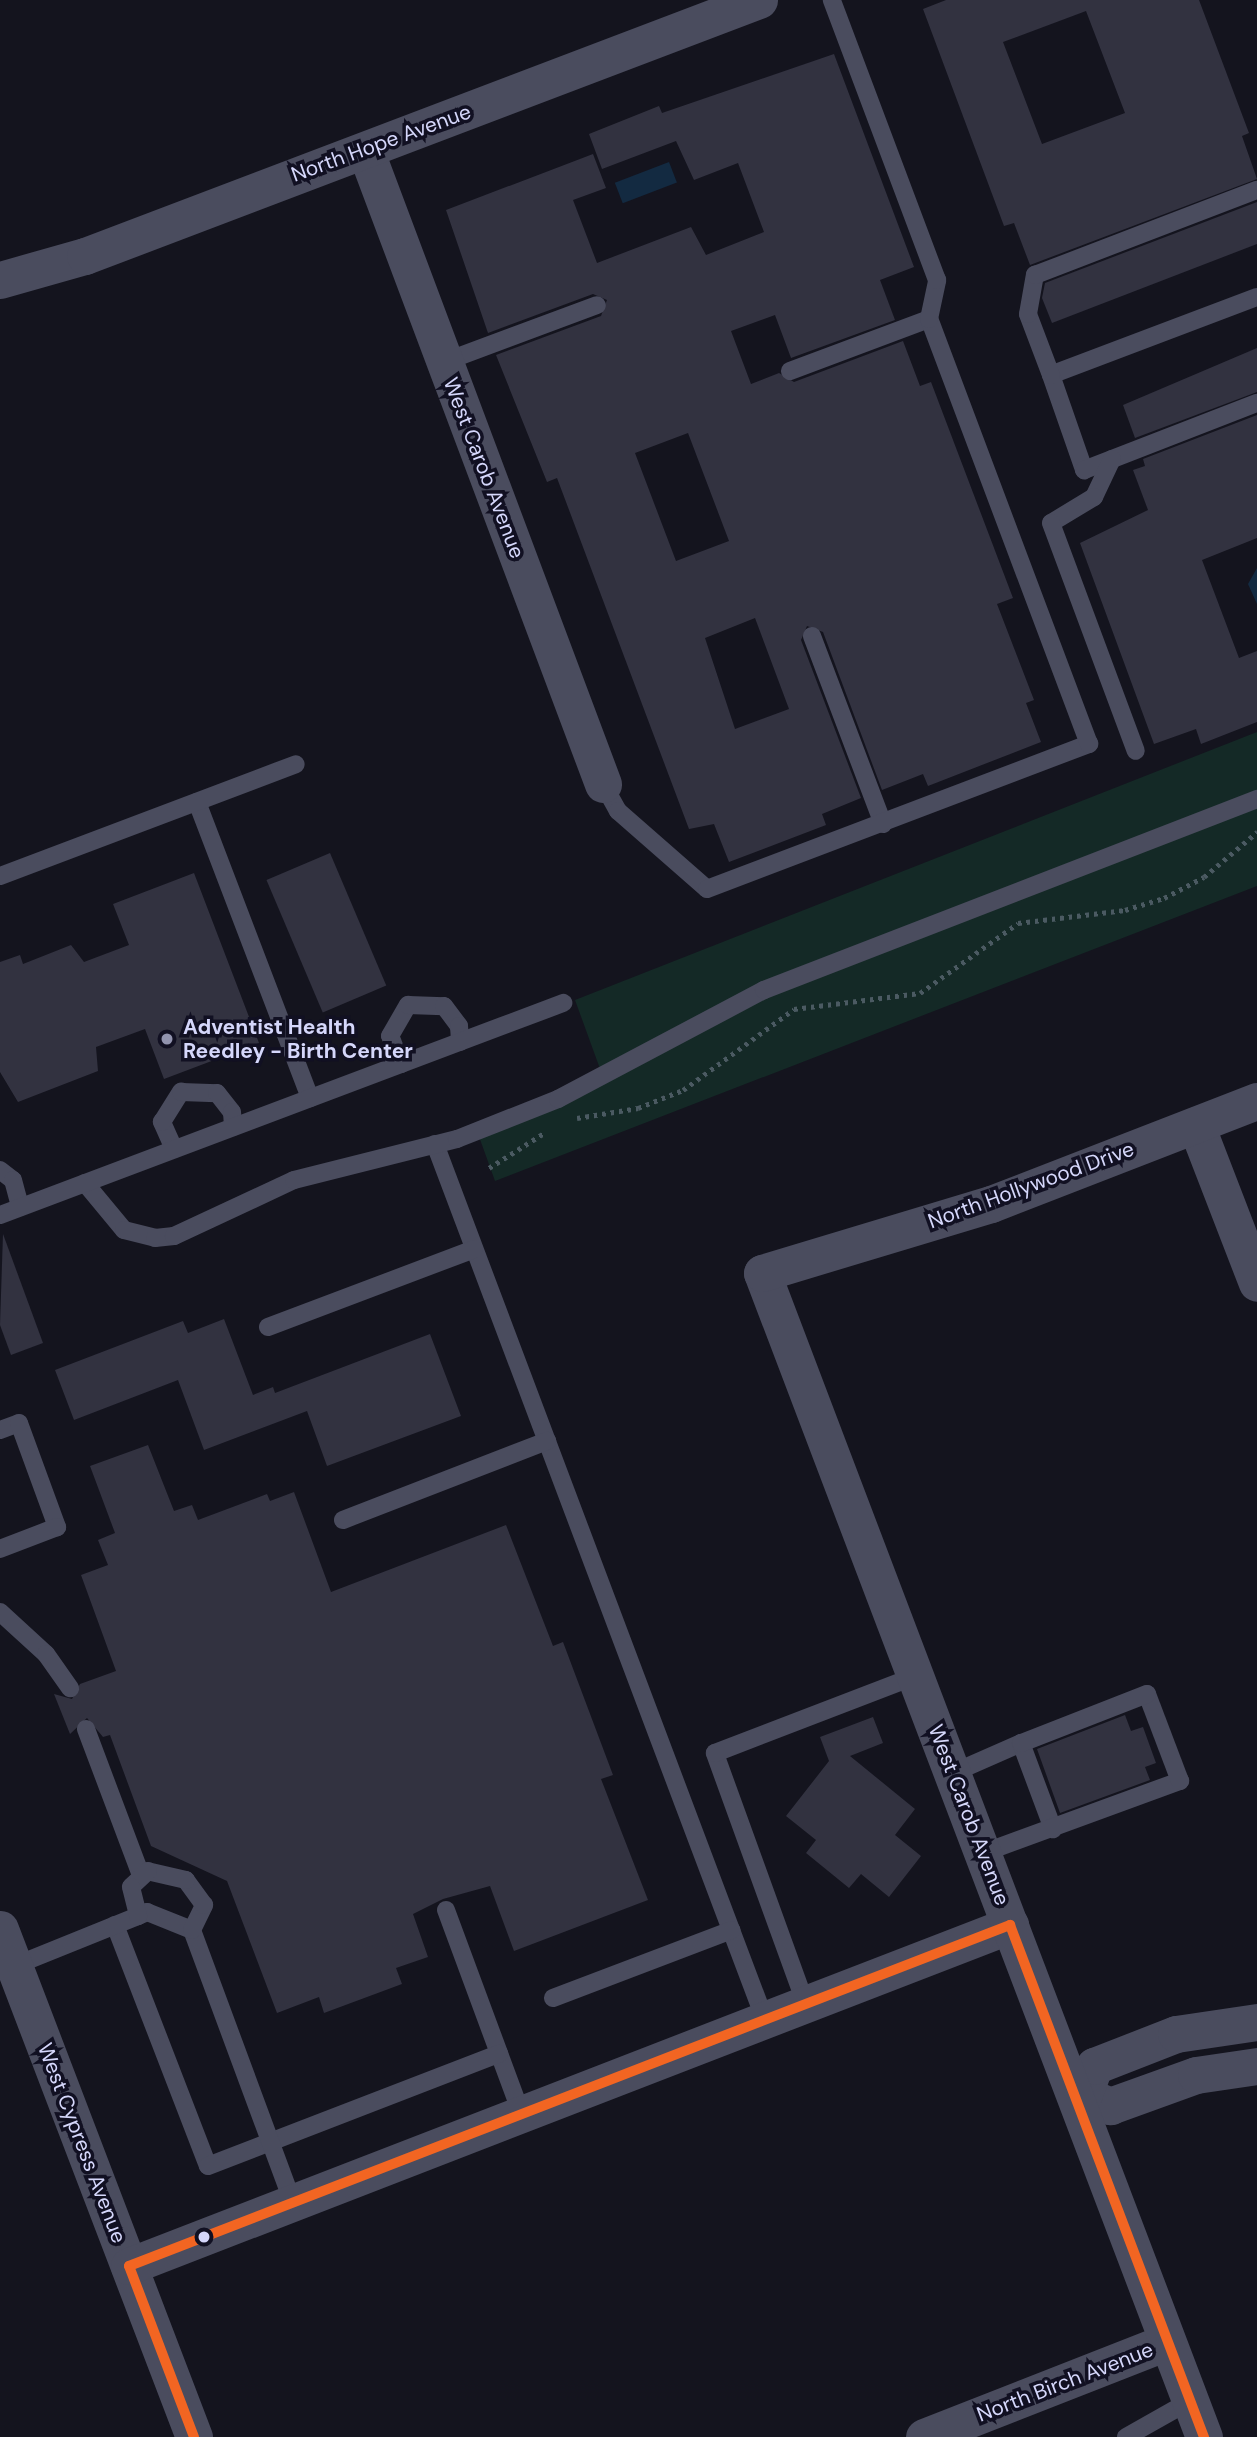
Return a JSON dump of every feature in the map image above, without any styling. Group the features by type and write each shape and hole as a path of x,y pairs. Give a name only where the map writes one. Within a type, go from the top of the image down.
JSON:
{"street":[{"name":"North Hope Avenue","path":"0,279 85,256 347,153 366,152 760,0"},
{"name":"West Carob Avenue","path":"366,152 603,784"},
{"name":"North Hollywood Drive","path":"762,1273 991,1204 1257,1101"},
{"path":"1196,1125 1257,1283"},
{"name":"West Carob Avenue","path":"762,1273 1010,1924 1090,2099 1167,2342 1204,2437"},
{"path":"130,2266 1010,1924"},
{"name":"West Cypress Avenue","path":"0,1928 194,2437"},
{"path":"1250,2023 1176,2034 1094,2066 1090,2099 1153,2089 1253,2066"},
{"name":"North Birch Avenue","path":"924,2437 1167,2342"}],"lane":[{"path":"603,784 618,811 707,889 1089,744 929,319 937,280 832,0"},
{"path":"1094,497 1028,314 1035,275 1257,190"},
{"path":"1051,375 1257,297"},
{"path":"444,362 597,305"},
{"path":"790,371 929,319"},
{"path":"1084,470 1257,403"},
{"path":"1112,459 1094,497 1051,523 1136,751"},
{"path":"812,636 883,824"},
{"path":"0,876 296,764"},
{"path":"85,1183 124,1230 155,1238 197,1227 294,1180 435,1144 570,1093 764,990 1257,799"},
{"path":"197,802 310,1098"},
{"path":"0,1215 563,1003"},
{"path":"401,1064 390,1036 408,1005 444,1006 459,1026 460,1042"},
{"path":"174,1149 162,1122 181,1092 217,1093 232,1112 233,1127"},
{"path":"435,1144 765,2020"},
{"path":"0,1170 13,1180 20,1207"},
{"path":"268,1327 474,1249"},
{"path":"0,1430 19,1423 57,1527 0,1549"},
{"path":"343,1520 547,1441"},
{"path":"0,1612 46,1654 70,1688"},
{"path":"806,2004 715,1753 916,1676"},
{"path":"953,1773 1021,1743 1147,1694 1180,1781 983,1853"},
{"path":"86,1729 141,1875 130,1895 138,1916"},
{"path":"1021,1743 1053,1829"},
{"path":"141,1875 163,1871 199,1890 204,1913 192,1930"},
{"path":"446,1910 522,2115"},
{"path":"14,1966 147,1912 192,1930 293,2203"},
{"path":"115,1925 208,2166 499,2054"},
{"path":"553,1998 732,1930"},
{"path":"1250,2023 1253,2066"},
{"path":"1137,2049 1153,2089"},
{"path":"1126,2437 1190,2401"}],"path":[{"path":"569,1120 638,1108 683,1090 794,1009 920,993 1018,923 1125,910 1164,898 1204,877 1257,832"},
{"path":"489,1168 556,1126"}],"green space":[{"path":"1257,732 1257,886 495,1181 477,1131 603,1077 575,1000"}],"water":[{"path":"669,162 677,183 623,203 615,183"},
{"path":"1257,568 1257,604 1248,584"}],"building":[{"path":"946,0 1199,0 1249,133 1242,136 1257,179 1030,265 1014,223 1004,226 923,9","holes":["1086,11 1125,113 1042,144 1003,42"]},
{"path":"834,54 914,267 880,280 895,320 791,358 775,315 731,331 751,384 779,373 794,382 903,341 920,386 931,382 1013,598 997,604 1034,700 1026,703 1041,742 928,786 923,774 882,790 823,632 807,626 801,640 861,798 822,814 826,825 729,862 714,824 689,829 557,478 547,482 496,355 601,316 607,300 593,294 488,333 446,210 593,154 606,188 573,200 597,263 691,227 706,255 764,232 738,163 694,180 676,141 602,169 589,134 659,106 662,113","holes":["688,433 729,541 676,561 635,453","755,618 789,709 735,729 705,638"]},
{"path":"1257,202 1257,244 1052,323 1042,298 1045,283"},
{"path":"1257,348 1257,392 1135,438 1123,405"},
{"path":"1257,415 1257,538 1202,560 1239,658 1257,651 1257,722 1201,744 1196,729 1154,744 1080,543 1148,510 1133,470 1145,466 1143,459"},
{"path":"330,853 386,986 323,1013 266,880"},
{"path":"194,873 259,1043 164,1079 145,1029 96,1047 98,1071 18,1102 0,1072 0,962 20,955 23,964 71,945 84,962 129,945 113,904"},
{"path":"3,1234 43,1343 11,1355 0,1325"},
{"path":"224,1319 253,1395 273,1387 275,1393 430,1334 461,1416 327,1466 307,1411 204,1450 178,1380 74,1420 55,1370 183,1321 188,1333"},
{"path":"148,1445 174,1511 192,1505 198,1520 267,1494 270,1501 294,1492 331,1592 506,1525 553,1646 563,1642 613,1775 601,1779 648,1900 514,1951 490,1886 443,1899 413,1914 428,1957 396,1968 402,1984 324,2013 319,1997 277,2013 227,1881 151,1846 110,1735 103,1737 87,1718 70,1734 54,1694 72,1699 80,1684 116,1671 81,1575 108,1565 98,1540 115,1533 90,1466"},
{"path":"1125,1715 1131,1731 1143,1727 1156,1763 1145,1767 1150,1780 1060,1813 1037,1749"},
{"path":"873,1717 883,1743 850,1756 915,1809 895,1835 921,1856 889,1897 861,1874 849,1888 806,1853 816,1840 786,1816 829,1761 820,1737"}],"transit line":[{"path":"194,2437 129,2266 1010,1925 1204,2437"}],"place":[{"name":"Adventist Health Reedley - Birth Center","path":"167,1039"}]}
